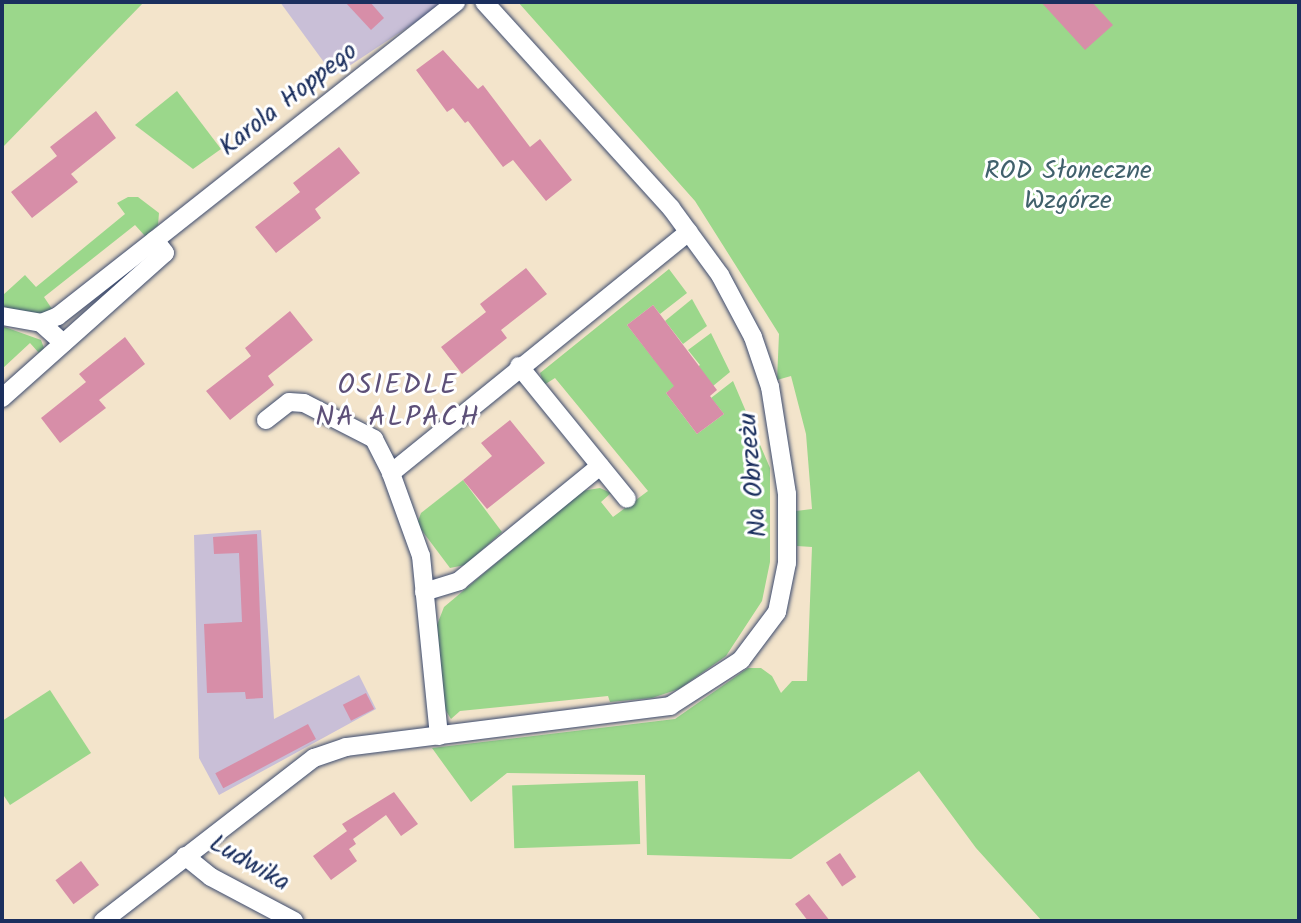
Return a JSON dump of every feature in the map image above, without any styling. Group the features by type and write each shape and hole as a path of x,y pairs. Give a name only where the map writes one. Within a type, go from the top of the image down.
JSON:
{"street":[{"name":"Karola Hoppego","path":"41,323 58,316 456,2"},
{"name":"Na Obrzeżu","path":"185,856 314,758 346,747 670,706 741,660 777,612 787,563 787,494 770,387 740,311 689,232 484,2"},
{"path":"391,473 519,366 689,232"},
{"path":"2,398 165,253 155,240"},
{"path":"2,316 41,323 63,343"},
{"path":"519,366 627,499"},
{"path":"266,420 289,402 304,403 374,439 391,473 421,556 439,736"},
{"path":"424,592 459,581 600,466"},
{"name":"Ludwika","path":"103,921 185,856 211,877 294,921"}],"shaded area":[{"path":"280,2 446,2 334,76"},
{"path":"261,530 274,719 359,675 376,709 219,795 199,758 194,535"}],"green space":[{"path":"2,2 144,2 2,148"},
{"name":"ROD Słoneczne Wzgórze","path":"518,2 1299,2 1299,921 1042,921 976,848 919,771 791,859 647,855 645,775 507,773 471,802 432,748 675,719 748,668 761,668 772,676 781,693 792,681 807,681 812,547 797,546 796,511 812,509 806,434 791,376 777,380 779,334 695,201"},
{"path":"177,91 221,149 193,169 135,125"},
{"path":"128,197 138,197 159,213 158,225 145,236 135,225 44,297 52,309 44,314 29,316 2,306 3,295 25,275 36,287 125,214 117,203"},
{"path":"669,269 687,293 660,314 653,305 627,325 675,386 666,393 697,434 724,414 711,398 733,381 770,468 770,562 762,601 726,656 679,689 652,698 610,702 608,696 460,711 451,719 445,709 437,625 444,607 582,491 600,488 611,493 601,502 613,517 648,491 555,378 544,385 540,373"},
{"path":"692,299 707,326 683,344 665,321"},
{"path":"2,326 41,340 44,348 39,353 30,343 2,369"},
{"path":"711,333 730,372 713,386 691,372 700,365 688,350"},
{"path":"463,480 502,532 465,565 450,568 417,524 421,513"},
{"path":"50,690 91,753 10,805 2,793 2,721"},
{"path":"638,781 640,844 514,848 512,785"}],"building":[{"path":"345,2 370,2 384,18 371,30"},
{"path":"1041,2 1092,2 1113,25 1085,50"},
{"path":"443,50 478,89 483,85 530,147 540,139 572,180 546,201 513,160 503,167 468,121 465,123 453,108 447,112 416,70"},
{"path":"96,111 116,138 71,174 78,182 32,218 11,192 57,156 50,147"},
{"path":"339,147 360,173 315,209 321,218 276,253 255,227 300,192 293,183"},
{"path":"526,268 547,294 501,330 507,338 462,374 441,347 486,312 480,304"},
{"path":"653,305 717,390 710,396 724,414 697,434 666,393 674,386 627,325"},
{"path":"290,311 313,340 268,376 274,385 230,420 206,391 251,356 245,348"},
{"path":"125,337 145,364 99,400 106,408 60,443 41,418 86,382 79,374"},
{"path":"510,420 545,463 487,509 463,480 492,456 481,443"},
{"path":"257,534 263,698 246,699 245,692 207,693 204,624 242,622 239,553 214,554 213,537"},
{"path":"366,693 374,709 351,721 343,705"},
{"path":"308,724 316,739 223,788 215,773"},
{"path":"394,792 418,824 401,836 386,815 353,839 356,844 349,849 357,861 331,880 313,856 347,831 342,824"},
{"path":"840,853 856,877 842,887 826,863"},
{"path":"81,861 99,885 73,904 55,880"},
{"path":"809,894 830,921 808,921 795,904"}],"district":[{"name":"OSIEDLE NA ALPACH","path":"398,402"}]}
